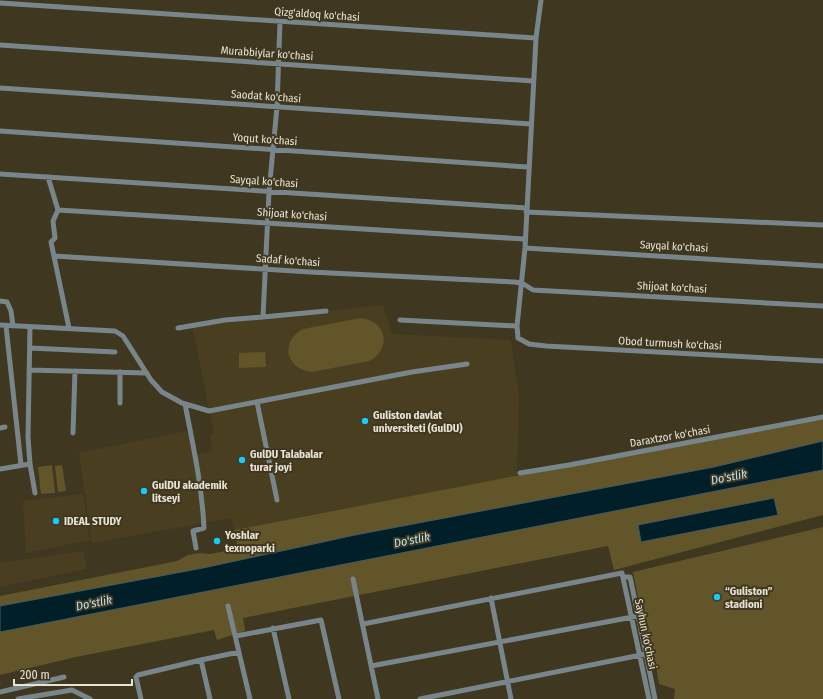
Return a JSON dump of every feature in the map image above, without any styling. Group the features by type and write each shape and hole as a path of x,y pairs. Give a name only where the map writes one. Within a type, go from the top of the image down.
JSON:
{"street":[{"path":"400,320 517,326 525,248 524,239 533,81 536,38 541,0"},
{"name":"Qizg'aldoq ko'chasi","path":"0,3 536,38"},
{"path":"263,317 269,192 277,107 280,21"},
{"name":"Murabbiylar ko'chasi","path":"0,44 533,81"},
{"name":"Saodat ko'chasi","path":"0,88 531,124"},
{"name":"Yoqut ko'chasi","path":"0,131 528,167"},
{"name":"Sayqal ko'chasi","path":"0,174 48,176 526,210"},
{"path":"48,176 58,210 53,221 55,238 51,242 69,328"},
{"name":"Shijoat ko'chasi","path":"58,210 524,239"},
{"path":"526,210 823,225"},
{"name":"Sayqal ko'chasi","path":"525,248 823,266"},
{"name":"Sadaf ko'chasi","path":"54,256 522,283"},
{"name":"Shijoat ko'chasi","path":"522,283 533,290 823,306"},
{"path":"0,301 7,302 12,311 13,326"},
{"path":"178,328 226,320 326,311"},
{"path":"0,325 115,331 123,336 147,373 162,392 185,404 209,411 412,372 467,364"},
{"path":"6,326 21,465"},
{"name":"Obod turmush ko'chasi","path":"517,326 518,338 529,344 823,361"},
{"path":"30,327 28,437 30,464 35,493"},
{"path":"30,348 115,352"},
{"path":"29,370 147,373"},
{"path":"73,433 75,371"},
{"path":"120,372 120,403"},
{"path":"257,402 278,500"},
{"path":"185,404 195,451 204,516 204,528 193,531 196,548"},
{"name":"Daraxtzor ko'chasi","path":"520,473 576,464 823,417"},
{"path":"0,470 30,464"},
{"path":"363,624 491,598 623,575 630,578 655,699"},
{"name":"Sayhun ko'chasi","path":"623,575 649,699"},
{"path":"353,579 378,699"},
{"path":"491,598 511,699"},
{"path":"228,606 249,699"},
{"path":"372,666 638,616"},
{"path":"236,636 321,620 339,699"},
{"path":"273,628 290,699"},
{"path":"141,699 136,677 138,675 239,652"},
{"path":"420,699 646,654"},
{"path":"201,660 210,699"},
{"path":"0,692 64,678"},
{"path":"18,699 72,690 90,699"}],"shaded area":[{"name":"Guliston davlat universiteti (GulDU)","path":"383,305 392,334 511,340 519,396 517,476 234,530 231,518 92,543 79,453 187,431 193,455 212,451 210,435 214,433 192,326"},
{"path":"361,318 370,320 376,324 381,330 383,336 381,350 369,361 312,372 303,370 296,366 291,360 289,347 291,340 303,329"},
{"path":"265,352 266,367 239,368 239,353"},
{"path":"823,417 823,515 614,570 608,546 243,618 245,631 217,640 214,630 76,657 0,675 0,596 177,561 188,555 200,553 210,554 238,549 234,530"},
{"path":"52,465 55,493 41,494 38,467"},
{"path":"62,465 66,491 58,492 55,466"},
{"name":"IDEAL STUDY","path":"83,494 90,540 26,553 23,501"},
{"name":"“Guliston” stadioni","path":"823,527 823,699 674,699 675,689 659,684 653,650 647,643 633,572"},
{"path":"83,551 87,569 0,587 0,563"}],"water":[{"name":"Do'stlik","path":"823,441 823,470 0,632 0,606 203,568 355,535 714,467"},
{"path":"774,498 778,515 641,542 638,525"}],"place":[{"name":"Guliston davlat universiteti (GulDU)","path":"365,421"},
{"name":"GulDU Talabalar turar joyi","path":"242,460"},
{"name":"GulDU akademik litseyi","path":"144,491"},
{"name":"IDEAL STUDY","path":"56,521"},
{"name":"Yoshlar texnoparki","path":"217,541"},
{"name":"“Guliston” stadioni","path":"717,597"}]}
